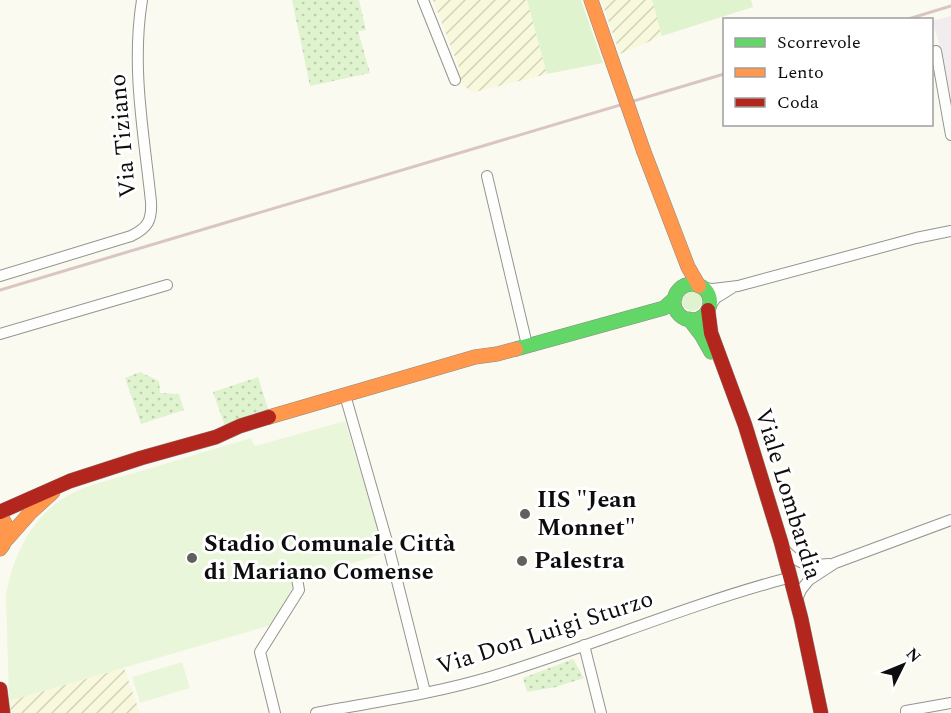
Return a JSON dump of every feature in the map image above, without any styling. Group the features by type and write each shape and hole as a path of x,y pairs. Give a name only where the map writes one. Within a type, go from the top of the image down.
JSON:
{"main road":[{"path":"591,0 679,245 688,267 709,295 709,308 698,319 672,312 651,312"},
{"path":"679,245 683,273 675,303 684,316"},
{"path":"216,437 240,426 366,388 664,308 690,284 701,287"},
{"name":"Viale Lombardia","path":"709,308 711,333 744,425 797,599 820,713"},
{"name":"Viale Lombardia","path":"684,316 702,336 711,351 729,399 784,579 816,694"},
{"path":"3,547 8,529 0,514 70,481 141,458 216,437 237,434 477,364 497,354"},
{"path":"3,547 39,504 70,481"},
{"path":"0,689 2,710"}],"street":[{"name":"Via Tiziano","path":"3,275 131,236 144,228 149,220 151,202 140,117 137,68 142,0"},
{"path":"423,0 455,80"},
{"path":"936,51 951,135"},
{"path":"487,176 527,345"},
{"path":"701,287 713,289 738,286 916,238 951,231"},
{"path":"0,334 167,285"},
{"path":"709,308 721,295 738,286"},
{"path":"347,402 388,545 425,692"},
{"path":"797,599 809,580 835,563 951,520"},
{"path":"783,548 803,564 835,563"},
{"path":"275,713 260,652 299,590 296,573"},
{"name":"Via Don Luigi Sturzo","path":"316,713 489,677 730,595 784,579"},
{"path":"584,645 601,713"},
{"path":"906,713 906,711 951,703"}],"shaded area":[{"path":"951,16 951,97 941,49 933,21"}],"green space":[{"path":"292,0 359,0 366,30 358,31 370,73 310,86"},
{"path":"433,0 527,0 547,74 479,91 473,92 468,89 456,73 460,70"},
{"path":"527,0 581,0 603,63 547,74"},
{"path":"601,0 652,0 662,36 620,54"},
{"path":"652,0 751,0 753,7 662,36"},
{"path":"692,291 699,294 702,301 699,308 692,311 685,308 682,301 685,294"},
{"path":"140,372 159,381 160,393 179,394 184,410 141,424 125,378"},
{"path":"258,377 270,415 226,429 213,392"},
{"name":"Stadio Comunale Città di Mariano Comense","path":"345,421 385,553 295,581 275,624 9,701 6,596 9,580 14,563 29,533 50,508 87,487 251,438 255,446"},
{"path":"573,659 584,678 556,687 527,692 523,678"},
{"path":"182,662 190,688 140,703 132,677"},
{"path":"124,668 140,713 9,713 9,701"}],"railway":[{"path":"912,18 951,6"},
{"path":"0,290 723,74"}],"traffic: fast":[{"path":"692,284 704,290 710,302 704,314 692,320 680,314 674,302 680,290 692,284"},
{"path":"516,349 664,308 675,298"},
{"path":"689,319 711,352"}],"traffic: slow":[{"path":"591,0 608,49"},
{"path":"608,49 644,152"},
{"path":"644,152 688,267 699,286"},
{"path":"269,417 475,357 516,349"},
{"path":"7,539 53,492"},
{"path":"0,516 7,528 5,541 0,549"}],"traffic: jam":[{"path":"708,310 711,333 745,425 781,542 801,618 821,713"},
{"path":"0,512 70,481 216,437 240,426 269,417"},
{"path":"0,689 3,713"}],"place":[{"name":"IIS \"Jean Monnet\"","path":"525,514"},
{"name":"Stadio Comunale Città di Mariano Comense","path":"192,558"},
{"name":"Palestra","path":"522,561"}]}
